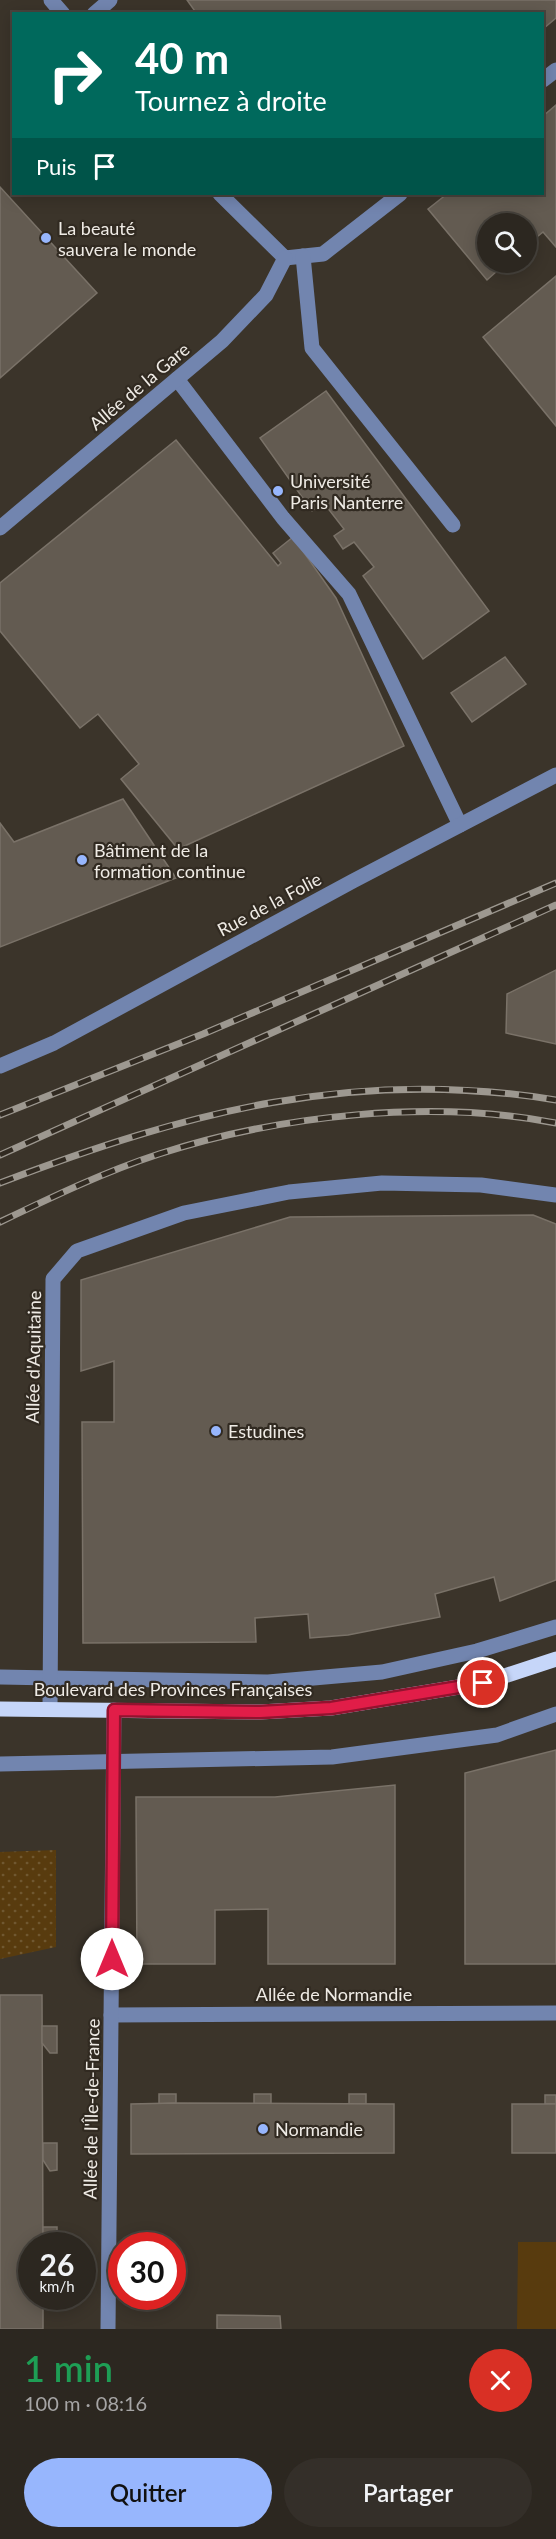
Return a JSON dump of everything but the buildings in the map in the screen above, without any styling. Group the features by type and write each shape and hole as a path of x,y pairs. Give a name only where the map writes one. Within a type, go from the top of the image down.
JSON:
{"main road":[{"name":"Boulevard des Provinces Françaises","path":"0,1709 260,1712 331,1708 483,1683 556,1659"}],"street":[{"path":"51,0 61,12"},
{"path":"96,12 110,0"},
{"path":"544,79 556,70"},
{"path":"221,195 285,258 323,254 399,195"},
{"path":"303,256 312,348 453,525"},
{"name":"Allée de la Gare","path":"0,528 222,341 266,295 285,258"},
{"path":"177,379 283,518 349,594 460,825"},
{"name":"Rue de la Folie","path":"0,1066 54,1044 556,775"},
{"name":"Allée d'Aquitaine","path":"50,1709 53,1279 77,1251 184,1214 289,1192 382,1183 481,1185 556,1194"},
{"path":"0,1677 49,1675 268,1682 382,1672 477,1651 556,1627"},
{"name":"Allée de l'Île-de-France","path":"108,2329 114,1710"},
{"path":"0,1764 114,1764 332,1757 497,1735 556,1714"},
{"name":"Allée de Normandie","path":"111,2015 556,2013"}],"shaded area":[{"path":"56,1850 56,1947 0,1959 0,1852"},
{"path":"518,2242 556,2242 556,2329 517,2329"}],"railway":[{"path":"0,1115 203,1034 556,883"},
{"path":"0,1155 556,905"},
{"path":"0,1183 137,1135 272,1102 341,1093 410,1089 482,1091 556,1100"},
{"path":"0,1222 78,1185 139,1161 205,1140 254,1129 356,1115 408,1112 459,1112 556,1123"}],"place":[{"name":"La beauté sauvera le monde","path":"46,238"},
{"name":"Université Paris Nanterre","path":"278,491"},
{"name":"Bâtiment de la formation continue","path":"82,860"},
{"name":"Estudines","path":"216,1431"},
{"name":"Normandie","path":"263,2129"}],"route":[{"path":"112,1959 114,1710 260,1712 331,1708 435,1693 483,1683"}]}
